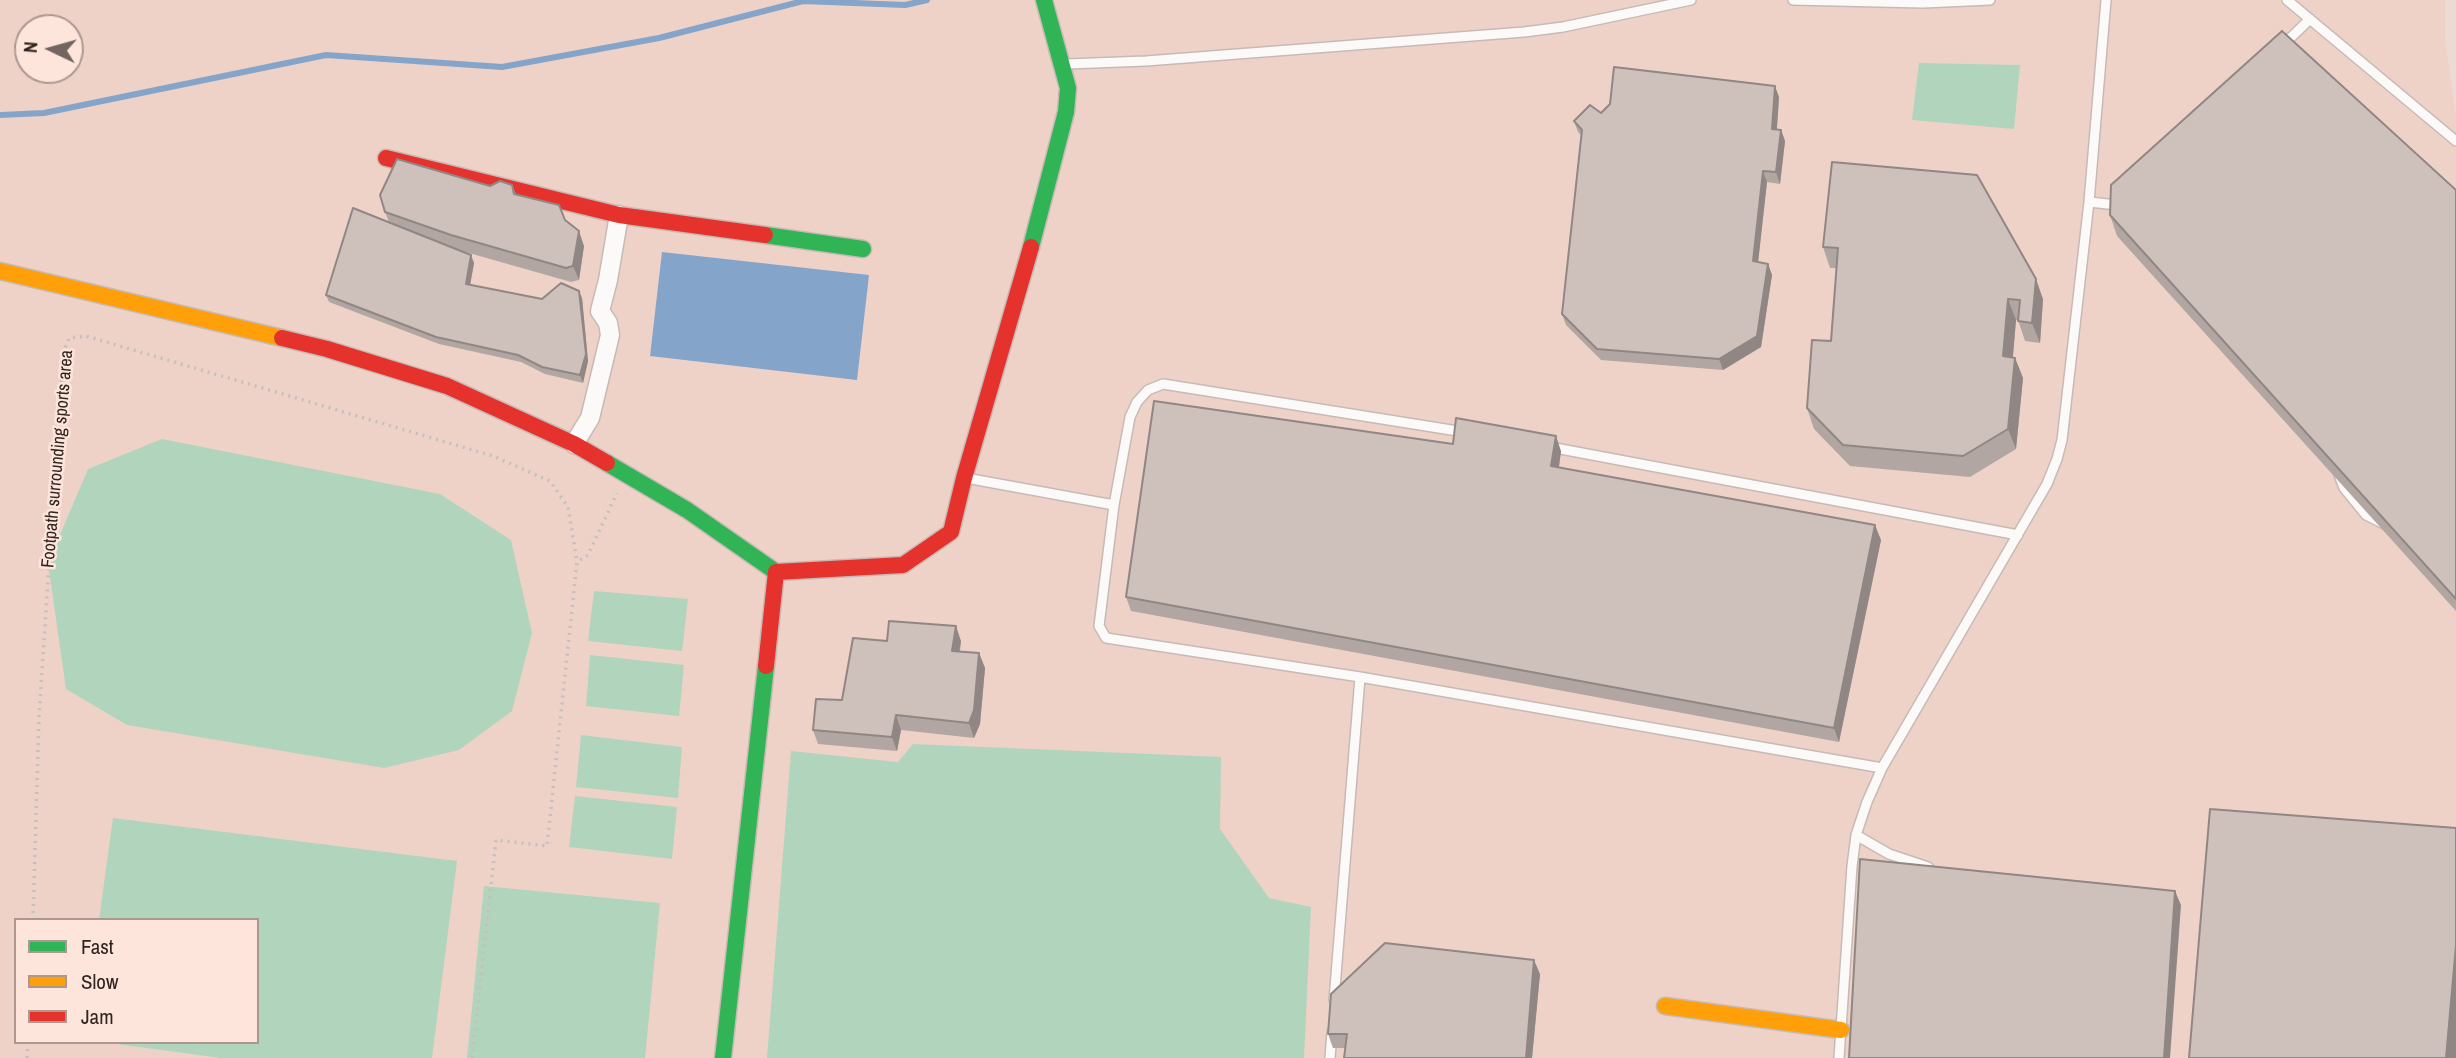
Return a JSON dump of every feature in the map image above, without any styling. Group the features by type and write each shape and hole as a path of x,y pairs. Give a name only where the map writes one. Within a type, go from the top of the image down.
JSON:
{"street":[{"path":"0,271 327,349 447,386 574,444 687,510 776,572 902,565 951,532 1066,112 1068,88 1044,0"},
{"path":"386,159 619,215 863,249"},
{"path":"574,444 590,418 608,349 608,323 600,311 619,215"},
{"path":"723,1058 776,572"},
{"path":"1665,1006 1841,1030"}],"lane":[{"path":"1063,64 1146,61 1524,32 1563,27 1690,0"},
{"path":"1793,0 1923,3 1990,0"},
{"path":"1839,1058 1852,866 1856,835 1867,802 1882,768 2047,484 2062,440 2089,202 2106,0"},
{"path":"2287,0 2456,141"},
{"path":"2272,56 2310,19"},
{"path":"2117,205 2127,195"},
{"path":"2089,202 2117,205 2126,215"},
{"path":"1480,434 1163,384 1148,390 1130,417 1114,505 1099,626 1106,638 1360,677 1882,768"},
{"path":"1534,444 2018,535"},
{"path":"2336,466 2342,485 2366,515 2393,528"},
{"path":"964,478 1114,505"},
{"path":"1330,1058 1360,677"},
{"path":"1856,835 1889,854 1941,870"}],"path":[{"name":"Footpath surrounding sports area","path":"33,918 38,717 63,353 69,338 86,336 493,456 550,481 568,507 577,562"},
{"path":"472,1058 496,840 547,846 577,562 588,555 626,474"}],"shaded area":[{"path":"0,0 2445,0 2445,38 2456,117 2456,1058 0,1058"}],"green space":[{"path":"1919,63 2020,65 2014,129 1912,120"},
{"path":"162,439 440,494 511,540 532,633 512,711 459,750 384,768 127,725 66,689 48,563 88,469"},
{"path":"594,591 688,599 682,651 588,641"},
{"path":"590,655 684,665 679,716 586,706"},
{"path":"581,735 682,747 678,798 576,787"},
{"path":"913,744 1221,757 1220,829 1269,898 1311,907 1304,1058 767,1058 791,751 898,762"},
{"path":"575,796 677,807 672,859 569,847"},
{"path":"113,818 457,861 432,1058 221,1058 117,1044 259,1044 259,918 99,918"},
{"path":"484,886 660,903 645,1058 467,1058"}],"water":[{"path":"662,252 869,275 857,380 650,356"}],"building":[{"path":"2282,31 2456,190 2456,599 2110,215 2111,185"},
{"path":"1614,67 1775,86 1772,129 1781,130 1776,172 1763,171 1753,261 1768,264 1757,336 1719,359 1597,349 1562,314 1582,130 1574,121 1590,105 1601,113 1610,104"},
{"path":"397,159 490,186 500,181 512,185 514,194 559,205 565,220 579,231 573,266 566,268 451,235 385,212 380,195"},
{"path":"1832,162 1977,175 2036,279 2032,323 2018,321 2020,300 2008,299 2003,356 2015,358 2008,429 1963,456 1843,445 1807,408 1812,340 1831,341 1838,248 1823,247"},
{"path":"353,208 471,255 466,284 542,299 561,283 579,291 586,354 580,375 542,367 518,355 436,337 326,295"},
{"path":"1154,401 1453,444 1456,418 1556,436 1551,466 1875,525 1834,728 1126,597"},
{"path":"889,621 956,626 952,651 979,653 974,710 969,723 896,715 892,737 813,730 816,699 842,700 853,638 887,641"},
{"path":"2210,809 2456,828 2456,945 2446,1058 2189,1058"},
{"path":"1860,859 2175,891 2164,1058 1849,1058"},
{"path":"1385,943 1534,960 1526,1058 1344,1058 1347,1034 1328,1034 1331,994"}],"waterway":[{"path":"0,115 44,113 326,55 502,67 659,38 803,1 905,5 927,0"}],"traffic: fast":[{"path":"1031,247 1066,112 1068,88 1044,0"},
{"path":"765,235 863,249"},
{"path":"607,463 687,510 776,572"},
{"path":"723,1058 766,666"}],"traffic: slow":[{"path":"0,271 282,338"},
{"path":"1665,1006 1841,1030"}],"traffic: jam":[{"path":"386,158 619,215 765,235"},
{"path":"766,666 776,572 903,565 951,532 1031,247"},
{"path":"282,338 447,386 574,444 607,463"}]}
